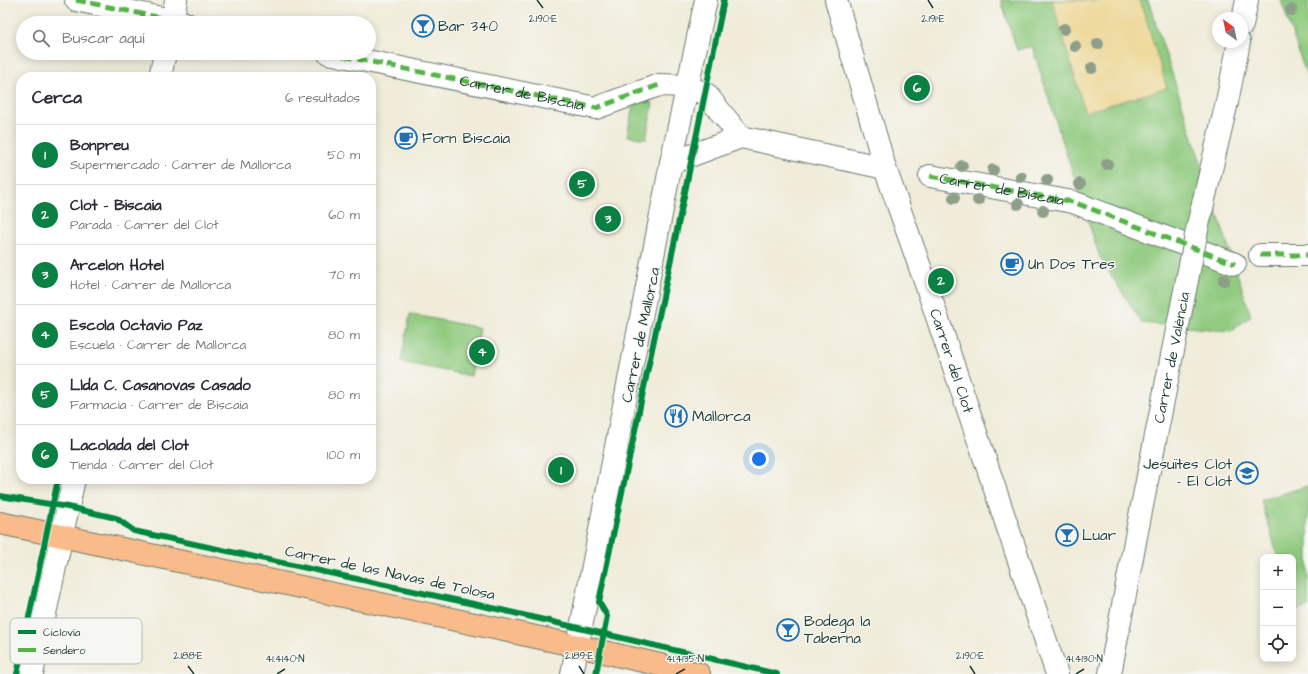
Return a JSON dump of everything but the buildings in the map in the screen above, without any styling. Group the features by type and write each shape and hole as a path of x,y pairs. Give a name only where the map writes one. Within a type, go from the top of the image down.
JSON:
{"main road":[{"path":"0,523 578,646 699,674"}],"street":[{"path":"76,0 170,16"},
{"name":"Carrer de Mallorca","path":"572,674 686,86 706,0"},
{"name":"Carrer del Clot","path":"836,0 884,168 930,295 1057,674"},
{"path":"1244,12 1247,0"},
{"name":"Carrer de València","path":"1110,674 1198,225 1227,102 1238,48"},
{"path":"161,72 164,60"},
{"name":"Carrer de Biscaia","path":"362,60 596,108 659,84 686,86 706,94 741,137"},
{"path":"671,163 741,137 884,168"},
{"name":"Carrer de Biscaia","path":"930,176 1074,202 1235,264"},
{"path":"1260,255 1308,255"},
{"path":"44,618 73,484"},
{"path":"32,674 34,664"}],"green space":[{"path":"1001,0 1148,0 1251,316 1231,331 1142,323 1100,258 1032,46 1017,50"},
{"path":"1281,0 1308,0 1308,80"},
{"path":"634,100 653,103 646,139 627,136"},
{"path":"410,314 480,328 471,376 401,362"},
{"path":"1308,486 1308,607 1296,610 1296,554 1277,554 1261,500"}],"sand":[{"path":"1052,0 1140,0 1167,88 1085,112"}],"marked path":[{"path":"76,0 152,16"},
{"path":"362,60 596,108 659,85"},
{"path":"930,176 1073,202 1235,264"},
{"path":"1260,255 1308,255"}],"cycle path":[{"path":"596,674 607,616 599,602 724,0"},
{"path":"29,618 57,484"},
{"name":"Carrer de las Navas de Tolosa","path":"0,496 68,507 116,518 134,531 497,609 777,674"},
{"path":"17,674 19,664"}],"place":[{"name":"Bar 340","path":"423,26"},
{"name":"Lacolada del Clot","path":"917,88"},
{"name":"Forn Biscaia","path":"406,138"},
{"name":"Llda C. Casanovas Casado","path":"582,184"},
{"name":"Arcelon Hotel","path":"608,219"},
{"name":"Un Dos Tres","path":"1012,264"},
{"name":"Clot - Biscaia","path":"941,281"},
{"name":"Escola Octavio Paz","path":"482,352"},
{"name":"Mallorca","path":"676,416"},
{"name":"Bonpreu","path":"561,470"},
{"name":"Jesuïtes Clot - El Clot","path":"1247,473"},
{"name":"Luar","path":"1067,535"},
{"name":"Bodega la Taberna","path":"788,630"}]}
